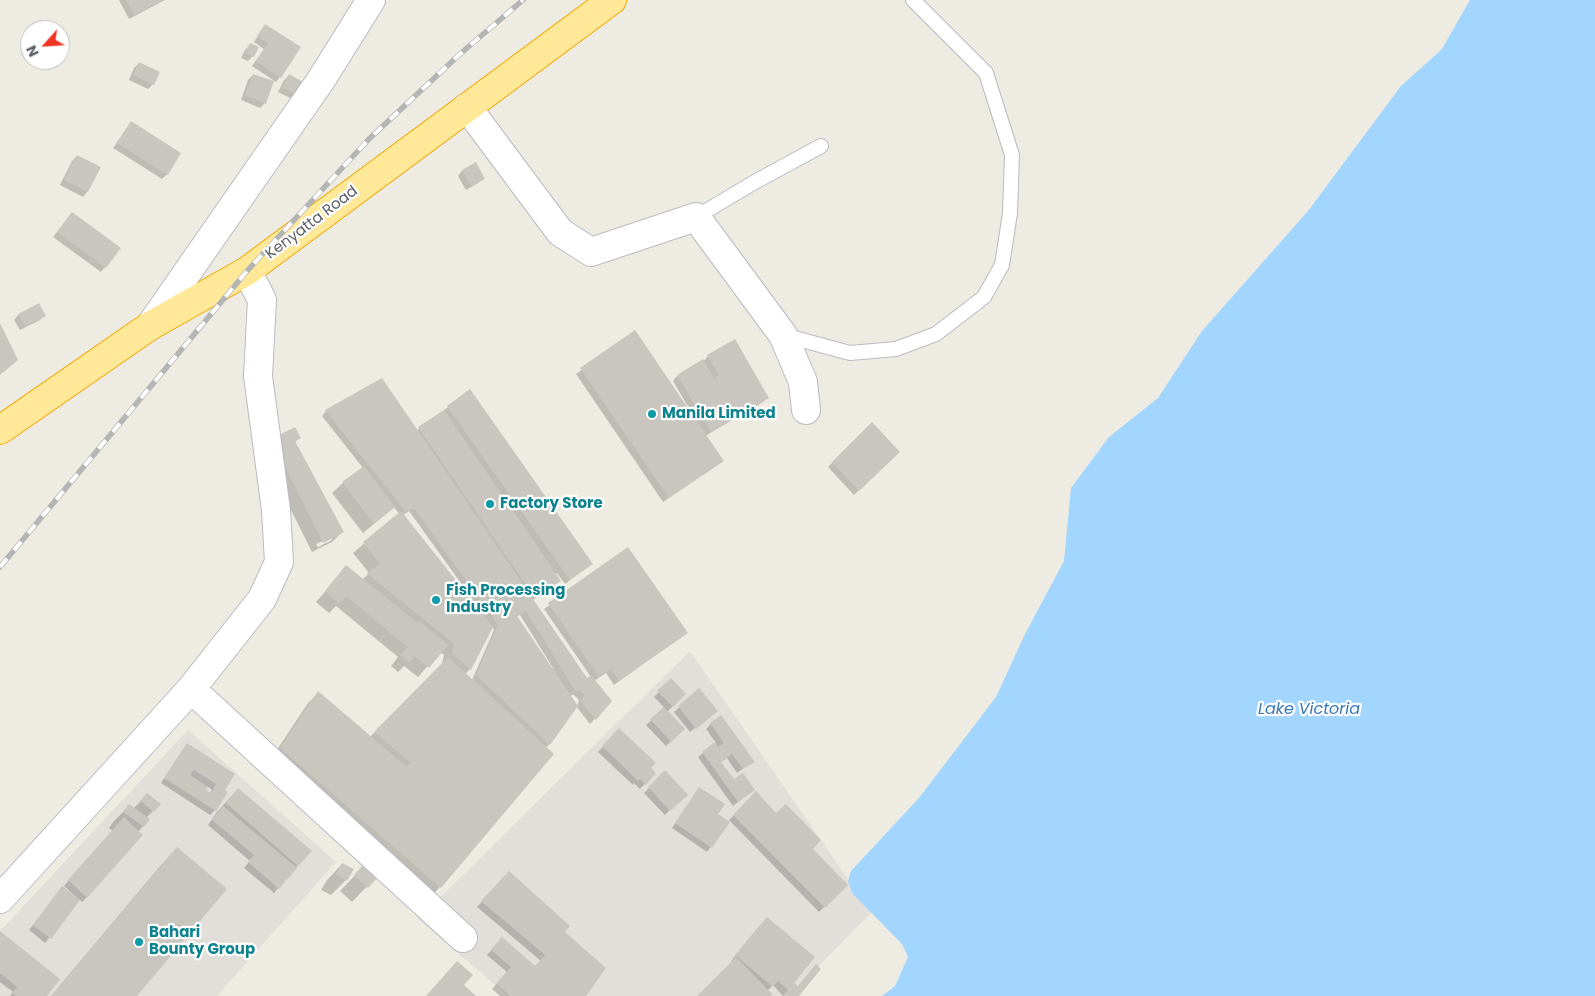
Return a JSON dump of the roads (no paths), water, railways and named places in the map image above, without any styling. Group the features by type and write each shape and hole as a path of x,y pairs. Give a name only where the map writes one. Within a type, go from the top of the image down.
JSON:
{"highway":[{"name":"Kenyatta Road","path":"0,430 150,326 247,271 612,0"}],"street":[{"path":"150,326 321,80 371,0"},
{"path":"468,107 560,232 591,252 696,217 784,335 802,382 806,410"},
{"path":"0,899 192,689 262,599 279,562 276,510 258,376 262,300 247,271"},
{"path":"192,689 463,938"}],"lane":[{"path":"784,335 850,353 896,349 936,334 984,296 1002,265 1010,213 1012,155 986,73 912,0"},
{"path":"696,217 753,182 821,146"}],"water":[{"name":"Lake Victoria","path":"1470,0 1595,0 1595,996 882,996 895,986 908,957 902,944 852,893 848,881 851,871 919,798 996,697 1025,634 1064,561 1071,488 1109,437 1158,398 1202,331 1308,211 1401,86 1442,49"}],"railway":[{"path":"0,567 247,271 369,139 460,54 523,0"}],"place":[{"name":"Manila Limited","path":"652,414"},
{"name":"Factory Store","path":"490,504"},
{"name":"Fish Processing Industry","path":"436,600"},
{"name":"Bahari Bounty Group","path":"139,942"}]}
